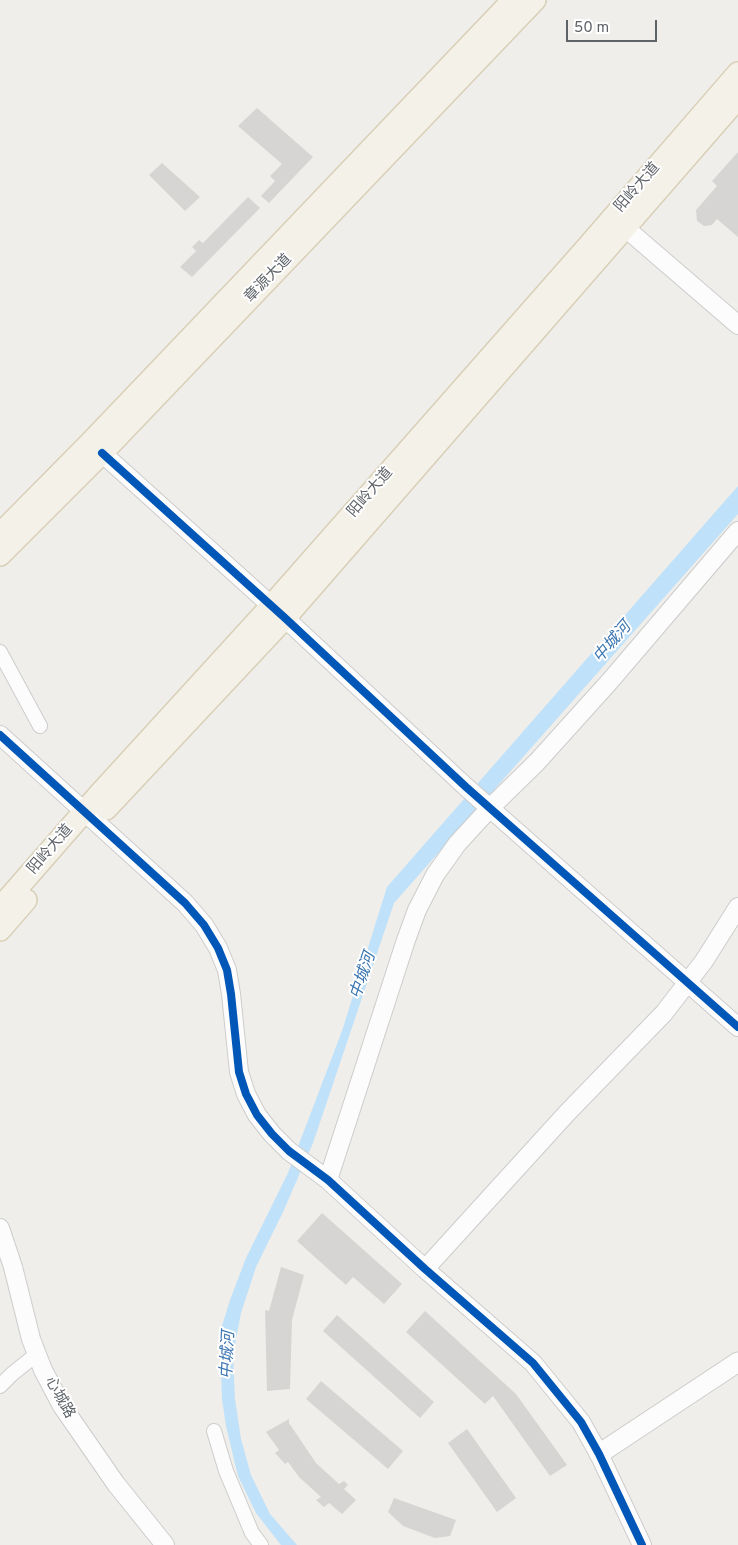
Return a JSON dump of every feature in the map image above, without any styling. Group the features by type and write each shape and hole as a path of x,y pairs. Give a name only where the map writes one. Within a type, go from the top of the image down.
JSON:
{"main road":[{"name":"章源大道","path":"0,534 91,442 514,0"},
{"name":"章源大道","path":"0,555 102,453 535,0"},
{"name":"阳岭大道","path":"0,908 90,816 278,612 618,222 738,73"},
{"name":"阳岭大道","path":"618,222 738,98"},
{"name":"阳岭大道","path":"0,930 90,816"},
{"path":"599,1454 738,1362"}],"street":[{"path":"618,222 738,325"},
{"path":"102,453 278,612 466,787 738,1027"},
{"path":"328,1180 417,910 435,875 457,844 610,681 738,531"},
{"path":"0,652 40,726"},
{"path":"0,735 186,903 204,925 214,940 227,970 239,1072 246,1094 262,1122 289,1151 328,1180 425,1269 533,1363 581,1422 599,1454 642,1545"},
{"path":"425,1269 567,1113 664,1013 704,961 738,907"},
{"name":"心城路","path":"0,1228 13,1267 31,1340 62,1406 116,1484 165,1545"},
{"path":"0,1386 37,1354"},
{"path":"214,1431 226,1471 252,1533 261,1545"}],"water":[{"name":"中城河","path":"738,486 738,514 394,903 313,1143 283,1212 256,1267 241,1313 233,1355 235,1399 241,1439 251,1475 270,1514 297,1545 281,1545 256,1513 238,1476 226,1426 222,1399 222,1326 246,1258 288,1173 342,1031 387,887"}],"building":[{"path":"257,108 313,157 269,203 261,196 275,181 270,176 282,164 238,126"},
{"path":"738,152 738,237 717,219 712,225 704,226 697,221 696,210 717,186 712,181"},
{"path":"162,163 200,197 185,211 149,175"},
{"path":"248,197 260,208 192,277 180,267 196,251 192,247 199,240 203,243"},
{"path":"322,1213 402,1284 384,1304 353,1277 346,1285 297,1241"},
{"path":"281,1267 304,1275 292,1320 290,1389 267,1391 265,1310 269,1311"},
{"path":"425,1311 516,1394 567,1465 550,1476 493,1396 485,1404 406,1332"},
{"path":"337,1315 434,1402 420,1418 323,1331"},
{"path":"321,1381 403,1451 388,1469 306,1399"},
{"path":"289,1419 289,1423 316,1463 339,1484 344,1481 348,1485 344,1489 356,1500 342,1514 329,1503 324,1507 316,1500 321,1497 299,1477 288,1462 285,1464 275,1453 279,1450 266,1432"},
{"path":"467,1429 516,1498 497,1512 448,1443"},
{"path":"394,1498 456,1520 450,1536 435,1538 403,1526 388,1512"}],"cycle path":[{"path":"102,453 285,618 466,787 738,1027"},
{"path":"0,735 185,903 204,925 218,948 227,970 239,1072 246,1094 257,1115 289,1151 328,1180 425,1269 533,1363 581,1422 599,1454 642,1545"}]}
